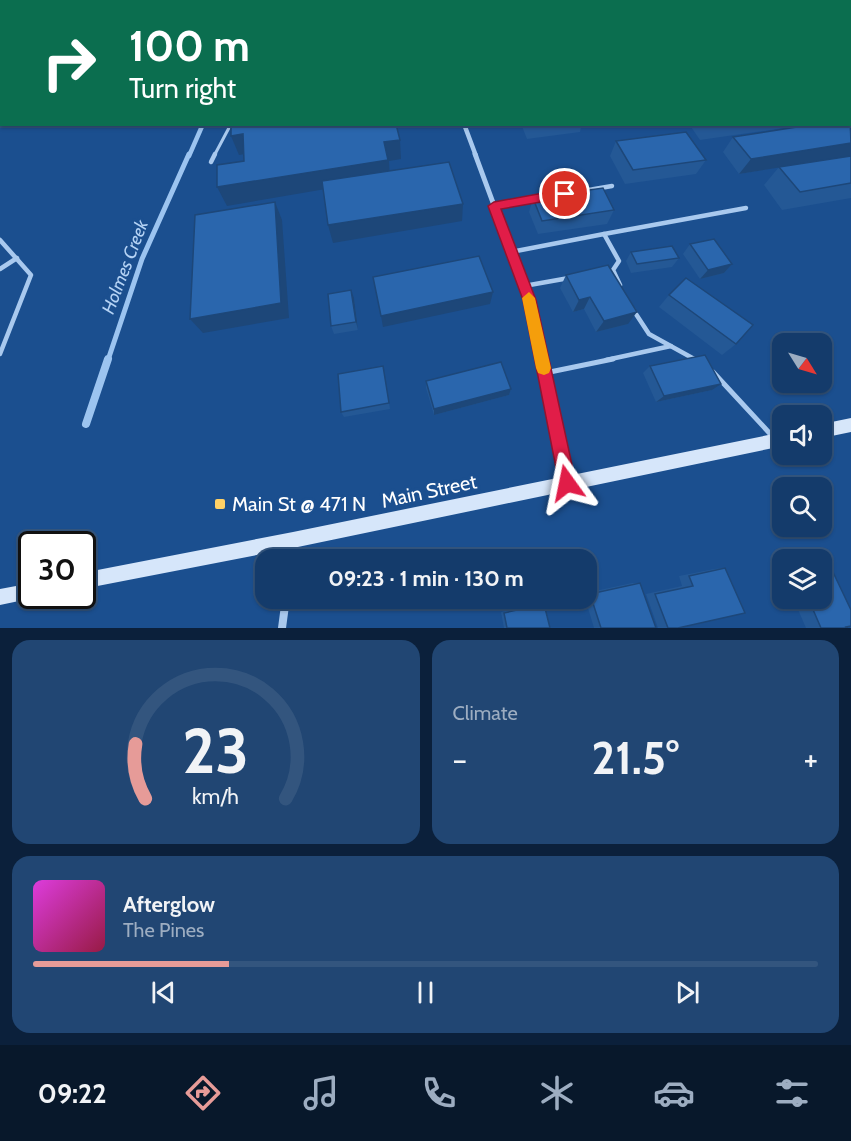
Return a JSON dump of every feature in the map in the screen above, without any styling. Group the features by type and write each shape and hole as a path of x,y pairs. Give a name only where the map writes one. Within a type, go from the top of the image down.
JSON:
{"main road":[{"path":"832,429 851,425"},
{"name":"Main Street","path":"96,578 772,442"},
{"path":"0,597 18,594"}],"street":[{"path":"465,126 529,300 567,483"},
{"path":"292,549 293,540"},
{"path":"282,628 285,609"}],"lane":[{"path":"211,162 230,126"},
{"path":"553,196 612,186"},
{"path":"494,206 541,198"},
{"path":"511,252 746,208"},
{"path":"602,272 613,270 619,261 604,234"},
{"path":"0,240 31,275 0,354"},
{"path":"0,269 16,258"},
{"path":"613,270 622,291"},
{"path":"524,286 580,276"},
{"path":"627,301 649,334 712,371 772,432"},
{"path":"544,373 671,346"}],"building":[{"path":"231,126 396,126 400,140 384,142 388,160 217,187 217,165 244,161 243,134 231,136"},
{"path":"803,126 850,126 851,143 751,159 733,137"},
{"path":"686,132 706,160 633,170 616,141"},
{"path":"851,156 851,183 800,192 779,167"},
{"path":"449,162 463,204 328,225 322,181"},
{"path":"603,188 614,210 542,221 533,198"},
{"path":"275,202 281,303 190,319 195,215"},
{"path":"714,239 732,264 708,270 690,244"},
{"path":"672,246 679,258 637,264 631,252"},
{"path":"479,256 493,292 381,316 373,277"},
{"path":"608,265 637,312 604,321 590,297 579,300 566,275"},
{"path":"686,278 753,325 736,344 669,295"},
{"path":"351,290 356,322 331,326 328,294"},
{"path":"705,355 721,384 664,396 650,366"},
{"path":"501,362 511,389 434,409 426,381"},
{"path":"383,366 389,403 341,412 338,374"},
{"path":"725,568 745,613 678,628 668,628 655,594 693,586 689,576"},
{"path":"832,570 851,610 851,626 821,628 813,609 832,609"},
{"path":"640,583 656,628 601,628 595,609 597,609 597,592"},
{"path":"522,609 545,609 550,628 507,628 504,613"}],"waterway":[{"name":"Holmes Creek","path":"189,156 202,126"},
{"name":"Holmes Creek","path":"108,360 142,259 189,154"},
{"name":"Holmes Creek","path":"86,424 108,359"}],"slow traffic":[{"path":"529,298 544,368"}],"place":[{"name":"Main St @ 471 N","path":"220,504"}],"route":[{"path":"565,194 494,206 529,300 567,483"}]}
